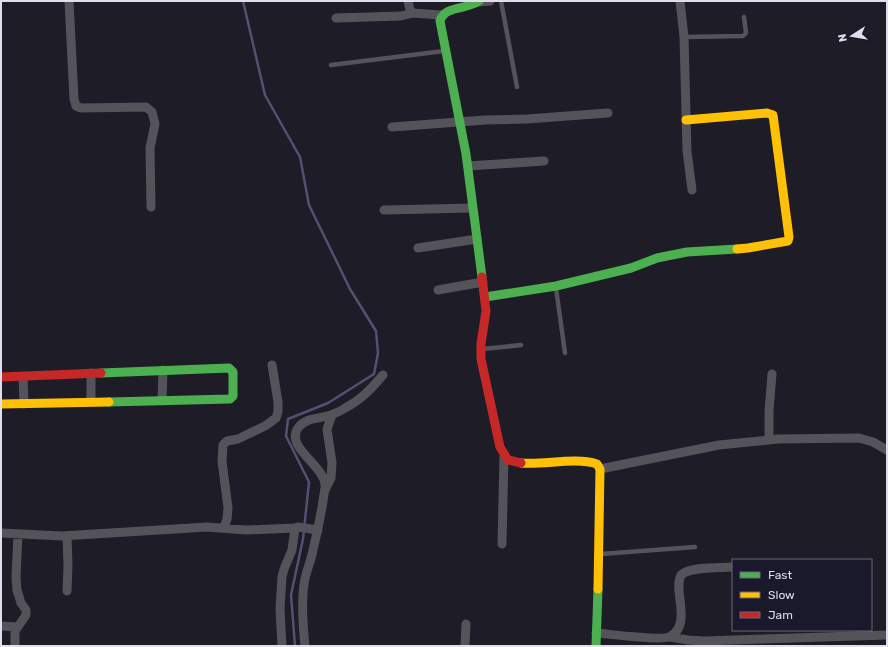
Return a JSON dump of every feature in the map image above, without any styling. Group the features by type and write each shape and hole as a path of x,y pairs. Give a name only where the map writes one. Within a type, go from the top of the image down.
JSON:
{"street":[{"path":"68,1 74,99 76,106 81,108 146,107 153,114 154,124 150,148 151,208"},
{"path":"408,1 410,10 413,13"},
{"path":"336,18 401,16 413,13 442,15 447,12 472,6 478,2 490,1"},
{"path":"680,1 684,38 686,120 692,190"},
{"path":"442,15 440,21 468,166 472,208 486,311 481,359 497,437 504,455 508,460 526,464 587,461 597,464 600,469 596,646"},
{"path":"392,127 608,113"},
{"path":"485,297 556,286 632,268 652,259 704,250 748,248 788,241 788,229 773,115 767,113 686,120"},
{"path":"468,166 544,161"},
{"path":"384,210 472,208"},
{"path":"418,248 477,239"},
{"path":"438,290 483,282"},
{"path":"224,528 228,508 222,461 223,445 227,441 238,439 265,426 276,418 278,412 278,402 272,365"},
{"path":"1,376 230,368 233,372 233,396 230,399 1,404"},
{"path":"162,401 163,370"},
{"path":"90,374 91,402"},
{"path":"769,440 768,411 772,374"},
{"path":"305,646 303,622 304,587 325,487 323,475 301,450 296,432 298,428 310,419 332,415 346,408 363,396 383,375"},
{"path":"23,376 24,404"},
{"path":"323,493 331,478 332,463 328,429 332,415"},
{"path":"600,469 719,445 769,440 860,438 873,442 887,450"},
{"path":"502,544 504,455"},
{"path":"1,533 66,536 207,527 246,530 297,528 316,530"},
{"path":"282,646 280,609 282,577 292,550 297,528"},
{"path":"15,646 15,631 26,615 26,610 21,604 17,590 16,577 18,534"},
{"path":"66,536 68,566 66,591"},
{"path":"670,637 678,630 680,625 681,612 679,578 683,573 697,569 732,567"},
{"path":"465,646 466,624"},
{"path":"1,626 17,627"},
{"path":"596,633 645,642 670,637 704,641 780,634 887,635"}],"lane":[{"path":"502,1 517,87"},
{"path":"684,38 743,36 746,33 744,16"},
{"path":"331,65 446,51"},
{"path":"556,286 564,353"},
{"path":"481,350 521,345"},
{"path":"599,554 695,547"}],"waterway":[{"path":"243,1 265,95 300,157 309,205 350,289 376,331 378,353 374,374 328,403 288,419 286,436 309,482 303,539 291,595 295,646"}],"traffic: fast":[{"path":"479,1 469,6 447,12 440,21 466,154 482,277"},
{"path":"485,297 556,286 631,268 657,258 687,252 737,249"},
{"path":"101,373 229,368 233,372 233,396 230,399 109,402"},
{"path":"596,646 598,589"}],"traffic: slow":[{"path":"686,120 767,113 773,115 789,237 788,241 737,249"},
{"path":"1,404 109,402"},
{"path":"521,463 579,461 597,464 600,469 598,589"}],"traffic: jam":[{"path":"482,277 486,311 481,344 481,359 500,447 508,460 521,463"},
{"path":"1,377 101,373"}]}
